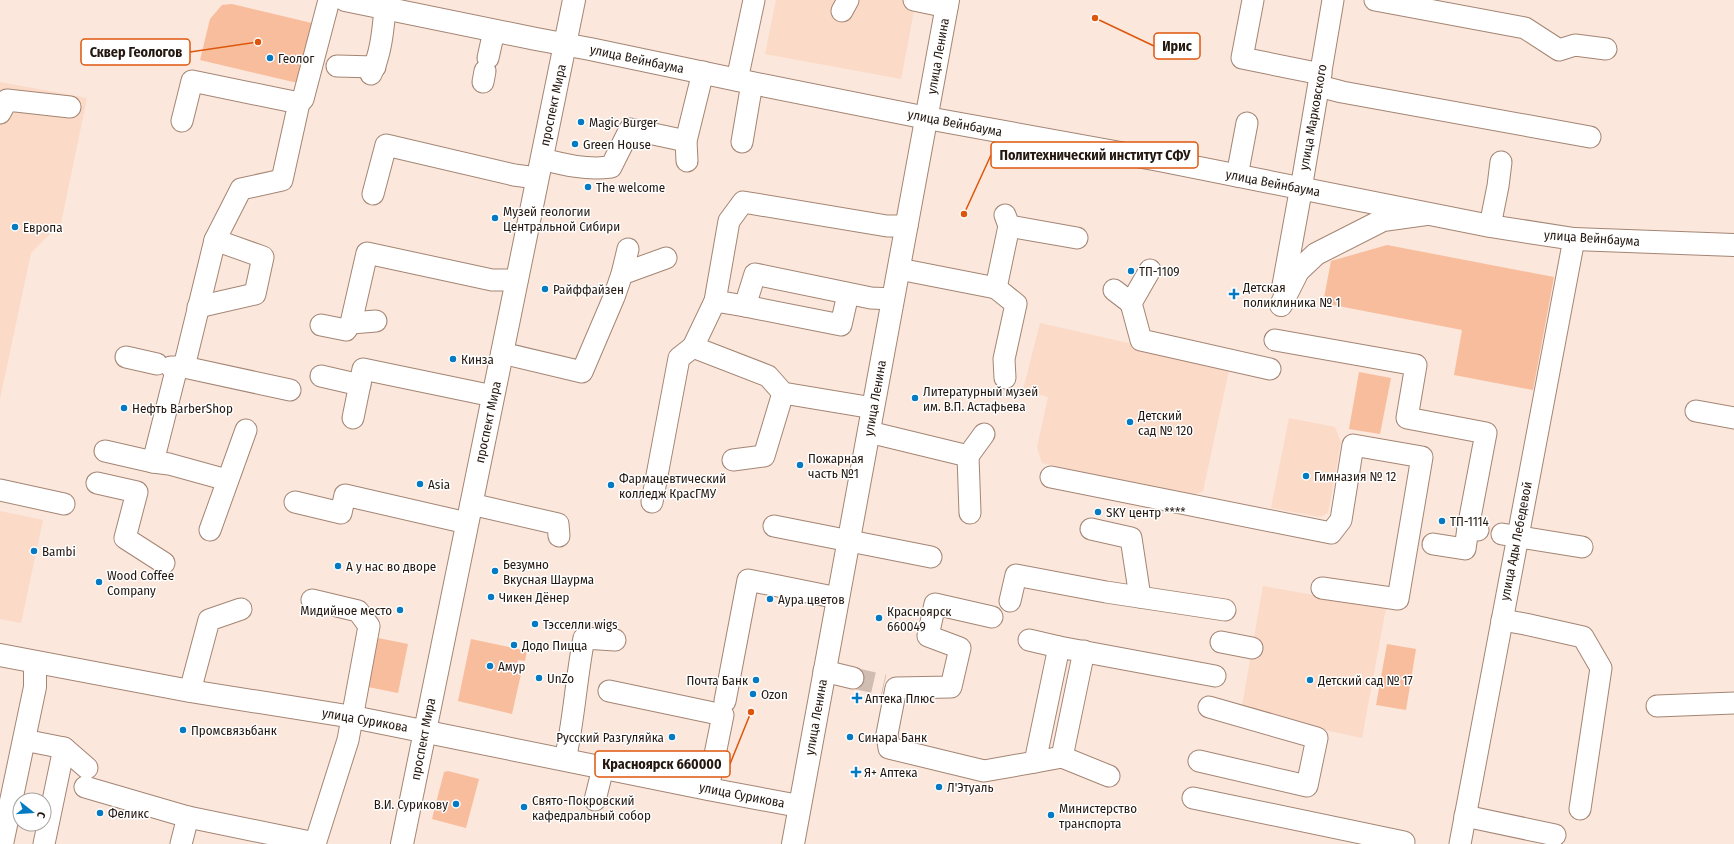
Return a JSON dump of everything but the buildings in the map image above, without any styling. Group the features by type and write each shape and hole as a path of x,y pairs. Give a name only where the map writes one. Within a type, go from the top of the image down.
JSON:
{"main road":[{"name":"проспект Мира","path":"402,844 574,0"},
{"name":"улица Вейнбаума","path":"357,1 385,9 927,118 1237,176 1490,226 1574,239 1734,245"},
{"name":"улица Ленина","path":"792,844 948,3"},
{"name":"улица Марковского","path":"1301,189 1281,305 1298,271 1316,254 1383,220 1426,214"},
{"name":"улица Сурикова","path":"0,655 35,663 68,667 190,691 353,717 602,768 799,806"},
{"path":"2,844 35,688 35,663"}],"street":[{"path":"153,462 172,366 198,307 215,240 241,189 282,180 299,103 303,99 329,0"},
{"path":"742,142 744,81 754,0"},
{"path":"914,0 948,3"},
{"path":"1253,0 1242,58 1320,80 1350,93 1590,137"},
{"name":"улица Марковского","path":"1301,189 1333,0"},
{"path":"1375,0 1525,28 1559,50 1576,45 1606,49"},
{"path":"1444,13 1461,0"},
{"path":"337,66 373,70 382,34 385,9"},
{"path":"485,70 494,31"},
{"path":"373,194 386,145 514,175 540,168 564,165 595,169 611,166 630,129 687,151 703,72"},
{"path":"182,121 192,80 299,103"},
{"path":"0,113 7,100 70,107"},
{"path":"1237,176 1247,123"},
{"path":"1490,226 1501,162"},
{"path":"652,502 679,358 693,346 715,301 729,221 743,202 887,226 907,226"},
{"path":"996,288 1007,220 1077,238"},
{"name":"улица Ады Лебедевой","path":"1460,844 1502,620 1510,536 1574,239"},
{"path":"198,307 255,294 263,257 215,240"},
{"path":"502,353 582,372 614,297 622,274 628,249"},
{"path":"321,325 346,330 352,323 367,253 492,280 517,280"},
{"path":"622,274 666,258"},
{"path":"899,269 996,288 1016,304 1004,359 1005,378"},
{"path":"1131,303 1150,270"},
{"path":"745,306 755,274 848,294 871,298 893,298"},
{"path":"1114,290 1131,303 1141,340 1270,369"},
{"path":"715,301 841,325 848,294"},
{"path":"352,323 376,321"},
{"path":"1274,340 1416,365 1406,418 1486,433 1473,529 1465,549 1433,544"},
{"path":"693,346 768,376 783,393 873,408"},
{"path":"126,357 290,390"},
{"path":"353,418 363,369 493,396"},
{"path":"321,376 360,385"},
{"path":"734,460 764,456 783,393"},
{"path":"1696,411 1734,418"},
{"path":"210,530 246,430"},
{"path":"869,432 968,456"},
{"path":"970,513 968,456 984,434"},
{"path":"1051,478 1101,482 1332,533 1341,520 1347,444 1422,456 1398,599 1322,588"},
{"path":"105,450 153,462 169,464 227,480"},
{"path":"97,483 137,492 125,538 164,563"},
{"path":"0,490 64,504"},
{"path":"295,502 341,513 345,495 558,524 559,536"},
{"path":"774,526 931,557"},
{"path":"1091,529 1131,538 1140,597"},
{"path":"1510,536 1582,547"},
{"path":"1010,601 1016,575 1140,597 1226,610"},
{"path":"725,701 748,580 838,598"},
{"path":"24,740 64,748 86,778 188,817 315,843 348,740 369,626 358,610 312,600"},
{"path":"992,617 936,604 928,636 960,648 951,687 890,686 887,734 889,748 984,771 1062,756 1109,776"},
{"path":"190,691 209,620 241,609"},
{"path":"1502,620 1583,637 1601,668 1580,809"},
{"path":"565,760 571,731 577,673 584,638 615,640"},
{"path":"1029,640 1215,676"},
{"path":"1221,642 1252,648"},
{"path":"1034,762 1060,646"},
{"path":"1062,756 1084,651"},
{"path":"824,671 854,678"},
{"path":"609,691 723,715 708,789"},
{"path":"1657,706 1734,703"},
{"path":"1200,761 1307,786 1317,738 1209,707"},
{"path":"44,844 64,748"},
{"path":"595,800 602,768"},
{"path":"1193,798 1404,842"},
{"path":"1465,816 1555,835"},
{"path":"181,844 188,817"}],"shaded area":[{"path":"776,0 916,0 901,79 765,54"},
{"path":"232,4 316,24 302,84 200,60 210,19 222,5"},
{"path":"0,82 87,98 61,223 31,253 0,399"},
{"path":"1387,245 1554,277 1533,390 1454,375 1462,330 1323,303 1331,261"},
{"name":"Детский сад № 120","path":"1040,323 1230,366 1203,491 1191,496 1042,463 1037,447 1048,397 1023,390"},
{"path":"1359,372 1391,378 1380,434 1349,429"},
{"name":"Гимназия № 12","path":"1289,418 1335,427 1341,443 1328,513 1320,517 1271,508"},
{"path":"0,511 43,520 21,623 0,619"},
{"name":"Детский сад № 17","path":"1263,586 1386,608 1362,738 1241,712"},
{"path":"373,637 408,644 398,693 363,686"},
{"path":"471,639 527,651 525,661 518,660 515,673 521,674 512,714 458,701"},
{"path":"1387,644 1416,649 1406,710 1376,705"},
{"path":"448,771 479,779 466,828 432,819 444,772"}],"tunnel":[{"path":"853,678 884,685"}],"place":[{"name":"Ирис","path":"1095,18"},
{"name":"Сквер Геологов","path":"258,42"},
{"name":"Геолог","path":"270,58"},
{"name":"Magic Burger","path":"581,122"},
{"name":"Green House","path":"575,144"},
{"name":"The welcome","path":"588,187"},
{"name":"Политехнический институт СФУ","path":"964,214"},
{"name":"Музей геологии Центральной Сибири","path":"495,218"},
{"name":"Европа","path":"15,227"},
{"name":"ТП-1109","path":"1131,271"},
{"name":"Райффайзен","path":"545,289"},
{"name":"Детская поликлиника № 1","path":"1234,294"},
{"name":"Кинза","path":"453,359"},
{"name":"Литературный музей им. В.П. Астафьева","path":"915,398"},
{"name":"Нефть BarberShop","path":"124,408"},
{"name":"Детский сад № 120","path":"1130,422"},
{"name":"Пожарная часть №1","path":"800,465"},
{"name":"Гимназия № 12","path":"1306,476"},
{"name":"Asia","path":"420,484"},
{"name":"Фармацевтический колледж КрасГМУ","path":"611,485"},
{"name":"SKY центр ****","path":"1098,512"},
{"name":"ТП-1114","path":"1442,521"},
{"name":"Bambi","path":"34,551"},
{"name":"А у нас во дворе","path":"338,566"},
{"name":"Безумно Вкусная Шаурма","path":"495,571"},
{"name":"Wood Coffee Company","path":"99,582"},
{"name":"Чикен Дёнер","path":"491,597"},
{"name":"Аура цветов","path":"770,599"},
{"name":"Мидийное место","path":"400,610"},
{"name":"Красноярск 660049","path":"879,618"},
{"name":"Тэсселли wigs","path":"535,624"},
{"name":"Додо Пицца","path":"514,645"},
{"name":"Амур","path":"490,666"},
{"name":"UnZo","path":"539,678"},
{"name":"Почта Банк","path":"756,680"},
{"name":"Детский сад № 17","path":"1310,680"},
{"name":"Ozon","path":"753,694"},
{"name":"Аптека Плюс","path":"857,698"},
{"name":"Красноярск 660000","path":"751,712"},
{"name":"Промсвязьбанк","path":"183,730"},
{"name":"Русский Разгуляйка","path":"672,737"},
{"name":"Синара Банк","path":"850,737"},
{"name":"Я+ Аптека","path":"856,772"},
{"name":"Л'Этуаль","path":"939,787"},
{"name":"В.И. Сурикову","path":"456,804"},
{"name":"Свято-Покровский кафедральный собор","path":"524,807"},
{"name":"Феликс","path":"100,813"},
{"name":"Министерство транспорта","path":"1051,815"}]}
